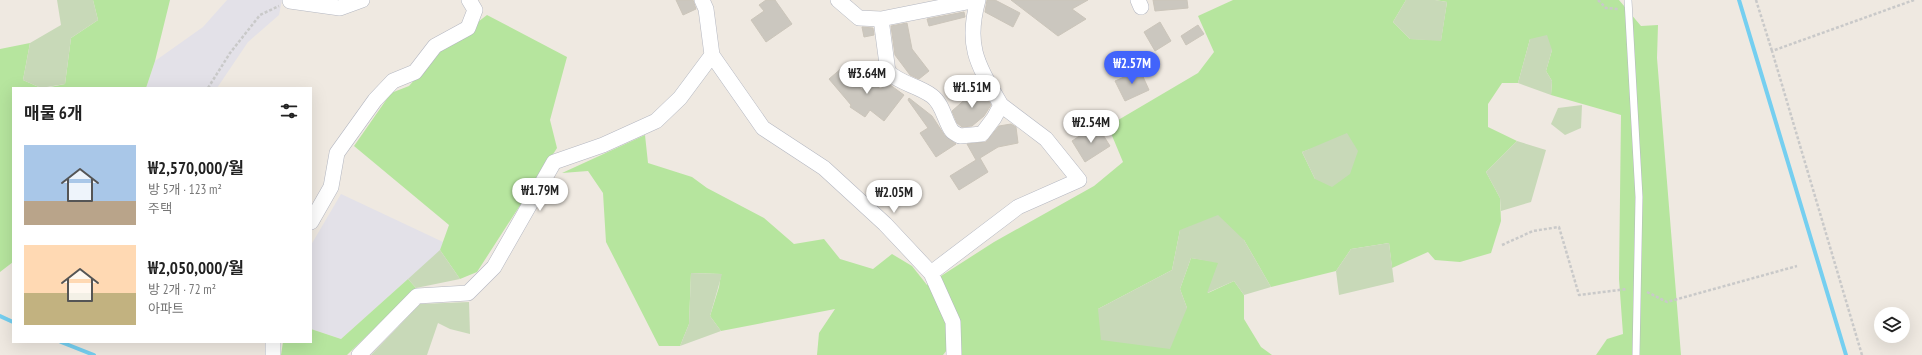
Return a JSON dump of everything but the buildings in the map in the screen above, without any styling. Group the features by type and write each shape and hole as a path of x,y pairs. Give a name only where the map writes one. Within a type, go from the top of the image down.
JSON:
{"street":[{"path":"290,0 340,8 362,0"},
{"path":"312,220 331,188 337,153 375,100 393,81 415,72 435,46 468,28 475,10 469,0"},
{"path":"702,0 706,9 712,55 763,128 824,168 886,224 931,273 953,322 954,355"},
{"path":"838,0 859,18 881,19 977,0 972,39 978,64 1000,105 1046,139 1079,180 1018,207 931,273"},
{"path":"881,19 888,72 898,81 920,88 933,97 946,116 952,131 960,136 982,134 994,118 1000,105"},
{"path":"359,355 417,296 468,293 494,267 554,162 603,145 656,121 680,98 712,55"},
{"path":"272,355 273,343"}],"lane":[{"path":"1628,0 1639,197 1636,355"}],"path":[{"path":"209,87 230,54 260,15 290,0"},
{"path":"1598,0 1606,8 1629,10"},
{"path":"1756,0 1862,355"},
{"path":"1772,51 1914,0"}],"shaded area":[{"path":"227,0 282,0 279,15 248,42 218,87 146,87 155,61 203,27"},
{"path":"341,194 443,242 440,251 341,339 312,329 312,243"}],"green space":[{"path":"57,0 93,0 98,20 71,38 65,84 39,87 23,80 30,43 61,25"},
{"path":"93,0 170,0 155,61 146,87 50,87 65,84 71,38 98,20"},
{"path":"1233,0 1406,0 1393,22 1410,39 1441,40 1447,2 1435,0 1619,0 1641,26 1658,25 1657,58 1681,355 1596,355 1607,339 1623,334 1619,279 1621,115 1551,95 1552,81 1546,71 1552,50 1530,39 1518,83 1502,83 1488,104 1488,127 1517,141 1486,172 1500,198 1501,221 1491,253 1460,262 1435,260 1428,252 1392,268 1389,243 1351,249 1336,271 1271,287 1244,240 1180,230 1172,270 1098,309 1187,308 1180,289 1191,258 1219,262 1208,293 1234,281 1244,295 1244,319 1261,347 1272,355 951,355 947,350 943,355 817,355 819,333 835,309 721,331 710,316 719,287 721,274 691,273 689,324 680,346 659,346 606,242 603,193 588,171 562,173 645,135 648,163 692,177 707,188 764,218 794,244 824,239 840,259 873,269 892,254 912,266 927,285 994,242 1094,186 1123,162 1108,126 1198,73 1214,52 1198,16","holes":["1316,147 1315,179 1302,152"]},
{"path":"1406,0 1435,0 1447,2 1441,41 1410,39 1393,22"},
{"path":"487,15 567,57 550,120 557,148 477,272 460,279 440,250 449,225 354,146 391,93 409,86 440,51"},
{"path":"1547,35 1552,50 1546,71 1552,81 1551,95 1518,83 1530,39"},
{"path":"30,43 23,80 39,87 12,87 12,263 0,272 0,49"},
{"path":"1582,105 1581,128 1565,135 1551,124 1558,108"},
{"path":"1347,133 1358,151 1350,174 1332,187 1315,179 1302,152"},
{"path":"1517,141 1546,150 1531,202 1501,211 1500,198 1486,172"},
{"path":"1218,215 1244,240 1271,287 1244,295 1234,281 1207,293 1218,263 1191,258 1180,289 1187,308 1170,349 1101,340 1098,309 1172,270 1180,230"},
{"path":"1389,243 1394,282 1339,295 1336,271 1351,249"},
{"path":"440,250 460,279 416,288 408,279"},
{"path":"691,273 722,274 710,316 721,331 680,346 689,324"},
{"path":"408,279 416,288 347,355 281,355 283,343 312,343 312,329 341,339"},
{"path":"469,302 470,334 450,329 438,323 427,355 371,355 420,304"}],"waterway":[{"path":"1739,0 1846,355"},
{"path":"0,316 12,322"},
{"path":"64,343 94,355"}]}
